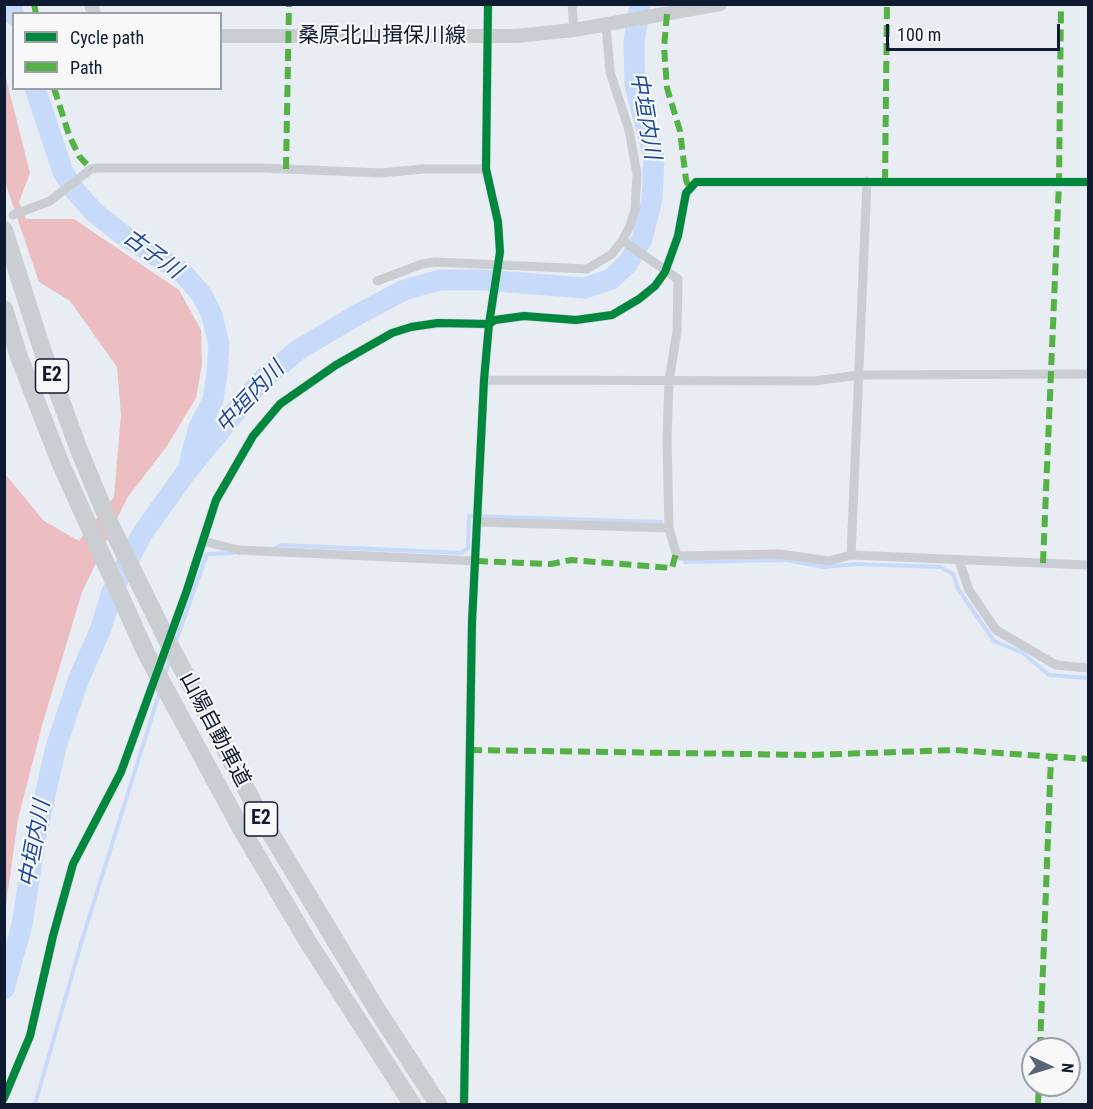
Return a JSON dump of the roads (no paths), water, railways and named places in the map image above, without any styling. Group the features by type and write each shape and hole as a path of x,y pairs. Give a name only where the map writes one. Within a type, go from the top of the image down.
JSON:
{"highway":[{"name":"山陽自動車道","path":"9,222 42,349 108,520 210,725 262,819 377,1010 438,1104"},
{"name":"山陽自動車道","path":"4,309 60,462 146,653 243,832 308,942 412,1104"}],"main road":[{"name":"桑原北山揖保川線","path":"222,36 487,37 574,30 720,4"}],"street":[{"path":"464,1104 472,622 479,522 484,380 498,267 498,222 486,169 488,4"},
{"path":"572,4 574,30"},
{"path":"377,281 422,264 455,262 498,267 586,269 612,254 624,242 635,210 637,174 629,130 610,72 610,24"},
{"path":"9,222 61,194 87,172 97,168 262,168 381,173 423,169 486,169"},
{"path":"851,555 867,181"},
{"path":"4,1098 30,1036 52,936 73,864 121,772 216,500 253,436 280,404 336,365 392,333 438,323 524,316 576,320 612,315 647,292 663,270 678,236 686,193 696,182 1089,182"},
{"path":"624,242 678,279 677,331 669,381 667,438 669,528 676,553 680,556 779,554 829,561 851,555 1089,565"},
{"path":"484,380 815,381 859,375 1089,374"},
{"path":"479,522 669,528"},
{"path":"203,541 238,550 477,561"},
{"path":"959,561 969,590 996,630 1056,665 1089,668"}],"waterway":[{"name":"古子川","path":"11,4 13,12"},
{"name":"中垣内川","path":"4,989 22,925 36,835 56,747 78,681 101,628 112,592 142,534 187,471 260,382 298,350 357,315 404,290 440,280 484,280 585,288 611,279 628,263 642,239 652,199 654,157 635,85 634,42 640,4"},
{"name":"古子川","path":"36,90 63,172 76,192 95,213 122,234 183,273 202,295 212,315 219,345 217,374 213,400 199,427 190,461"},
{"path":"273,549 281,545 462,553 468,548 469,516 661,522"},
{"path":"176,641 207,554 233,553"},
{"path":"685,562 786,560 824,567 856,564 940,567 953,574 958,589 994,641 1023,653 1049,675 1088,678"},
{"path":"165,675 170,659"},
{"path":"35,1104 82,940 160,691"}]}
